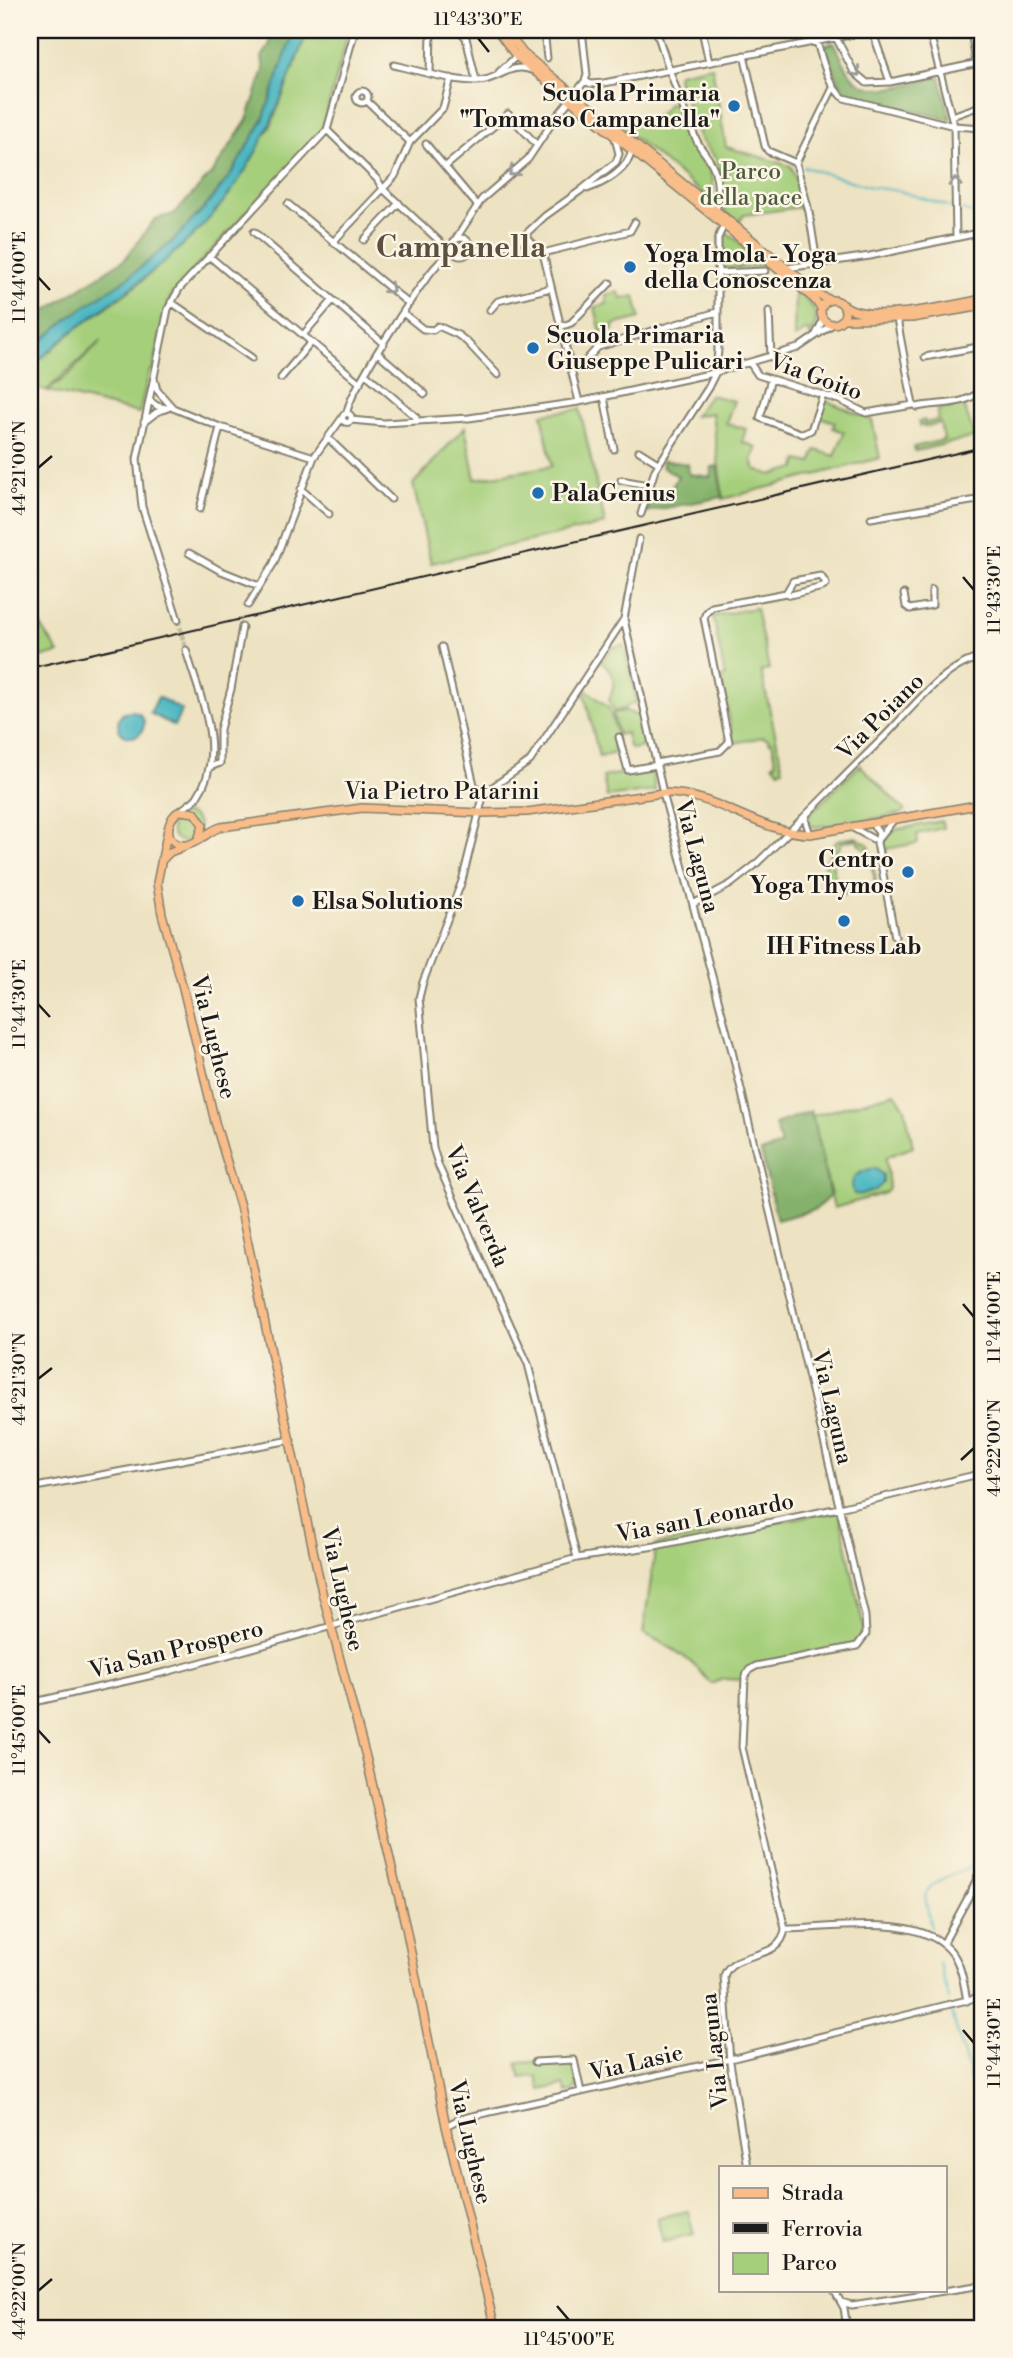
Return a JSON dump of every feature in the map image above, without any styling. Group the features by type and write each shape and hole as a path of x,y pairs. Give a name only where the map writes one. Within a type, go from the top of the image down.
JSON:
{"main road":[{"path":"497,30 534,71 573,98 614,135 716,211 821,296 838,300 854,312 876,314 983,299"},
{"path":"505,30 520,56 814,299 826,322 833,324 843,319 897,319 983,306"},
{"path":"822,313 825,303 831,300"},
{"path":"843,319 846,312 844,305"},
{"name":"Via Pietro Patarini","path":"198,840 221,827 362,808 481,813 527,812 663,793 694,795 789,832 810,834 983,804"},
{"path":"162,860 170,852 198,840 203,830 200,818 190,811 180,811"},
{"name":"Via Lughese","path":"180,811 171,817 157,883 162,914 187,1001 215,1122 240,1206 330,1626 366,1757 406,1928 446,2126 495,2328"},
{"name":"Via Pietro Patarini","path":"200,818 221,827"},
{"path":"168,829 172,839 187,845"}],"street":[{"path":"178,620 142,507 137,460 171,302 179,289 327,130 355,30"},
{"path":"430,30 430,74"},
{"path":"460,30 466,38 477,80"},
{"path":"544,30 547,58"},
{"path":"248,605 274,563 314,457 346,418 347,408 360,383 403,313 452,247 477,205 528,159 585,81 587,75 582,30"},
{"path":"656,30 698,144 711,161 716,175 716,211"},
{"path":"702,30 709,62"},
{"path":"814,30 834,88 844,98 954,126 983,128"},
{"path":"832,30 854,72 867,83 890,82 983,62"},
{"path":"837,38 845,30"},
{"path":"585,81 591,84 873,30 890,82"},
{"path":"929,30 954,126 956,238"},
{"path":"971,30 976,63"},
{"path":"744,55 765,146 768,151 796,163"},
{"path":"497,74 520,56"},
{"path":"509,70 520,56"},
{"path":"394,65 452,78 477,80 521,66 534,71"},
{"path":"333,242 397,173 410,142 443,108 452,78"},
{"path":"817,263 804,187 796,163 834,88"},
{"path":"367,101 410,142"},
{"path":"952,116 983,105"},
{"path":"446,166 508,114 537,145"},
{"path":"327,130 377,179 383,189 452,247 457,256"},
{"path":"439,264 457,256 465,256 469,252 511,246 525,236 556,207 616,162 619,154 614,135"},
{"path":"426,144 477,205"},
{"path":"580,191 610,179 632,149"},
{"path":"364,240 399,203"},
{"path":"288,204 409,304"},
{"path":"543,253 630,231 635,222"},
{"path":"466,223 464,235 469,252"},
{"path":"641,514 648,485 659,463 716,372 718,234 724,225"},
{"path":"254,232 384,344"},
{"path":"787,268 870,256 983,232"},
{"path":"525,236 543,253 579,402"},
{"path":"452,247 461,238 483,250"},
{"path":"209,256 360,383"},
{"path":"802,281 801,272 806,265"},
{"path":"717,273 765,271"},
{"path":"560,327 570,323 610,283"},
{"path":"490,310 498,301 551,288"},
{"path":"303,335 333,300"},
{"path":"171,302 252,358"},
{"path":"769,311 771,356"},
{"path":"587,359 598,346 718,312"},
{"path":"403,313 423,329 433,330 438,326 458,335 498,374"},
{"path":"813,339 822,322 822,313"},
{"name":"Via Goito","path":"750,363 756,374 823,395 869,414 913,405 897,319"},
{"path":"346,418 384,423 468,418 579,402 750,363 798,348 833,324"},
{"path":"281,378 311,342"},
{"path":"925,357 983,346"},
{"path":"378,353 425,394"},
{"path":"366,374 416,417"},
{"path":"154,376 157,390 170,408"},
{"path":"771,379 760,418 803,434 811,430 823,395"},
{"path":"917,407 932,404 940,406 960,401 975,395 983,388"},
{"path":"604,397 614,449"},
{"path":"149,400 165,401"},
{"path":"149,400 157,406 170,408 314,457"},
{"path":"144,422 157,412 170,408"},
{"path":"200,509 220,427"},
{"path":"328,438 391,499"},
{"path":"639,452 659,463"},
{"path":"621,480 648,485"},
{"path":"301,489 329,514"},
{"path":"871,518 983,499"},
{"name":"Via Laguna","path":"639,539 624,619 663,793 732,1051 865,1616 866,1634 858,1646 756,1666 749,1670 745,1677 742,1747 785,1929 783,1939 775,1948 734,1964 725,1971 730,2059 747,2166"},
{"path":"188,553 219,570 259,586"},
{"path":"618,737 628,770 720,751 729,742 704,618 706,613 712,607 788,590 796,594 823,587 824,578 821,576 793,581 788,590"},
{"path":"904,594 906,606 910,609 934,603 932,590"},
{"path":"442,647 474,785 484,793 530,761 624,619"},
{"path":"210,767 220,763 220,729 231,690 242,627"},
{"path":"180,811 197,797 210,767 211,736 186,650"},
{"name":"Via Poiano","path":"693,904 731,884 754,866 915,704 949,673 971,659 983,657"},
{"name":"Via Valverda","path":"484,793 462,881 419,998 433,1148 439,1167 528,1364 577,1558"},
{"path":"197,797 200,818"},
{"path":"808,812 805,819 810,834"},
{"path":"876,840 892,821"},
{"path":"873,825 895,937"},
{"path":"853,828 876,840"},
{"path":"30,1488 291,1440"},
{"name":"Via san Leonardo","path":"577,1558 655,1546 839,1508 983,1473"},
{"path":"330,1626 577,1558"},
{"name":"Via San Prospero","path":"30,1703 166,1672 330,1626"},
{"path":"943,1944 983,1864"},
{"path":"785,1929 861,1926 928,1934 954,1955 961,1969 967,2001"},
{"name":"Via Lasie","path":"446,2126 459,2119 730,2059 983,1996"},
{"path":"535,2062 574,2060 581,2092"},
{"name":"Via Lasie","path":"444,2115 459,2119"},
{"path":"946,2291 983,2286"},
{"path":"835,2292 841,2302 848,2328"},
{"path":"841,2302 852,2305 942,2292"}],"green space":[{"path":"273,30 294,30 263,120 232,173 173,241 129,277 70,317 30,351 30,321 125,259 155,219 174,214 213,172 247,120 264,70 262,57 269,46"},
{"path":"308,30 349,30 322,131 170,298 153,370 150,370 139,413 48,391 102,340 47,390 30,389 30,368 72,332 136,286 186,242 271,126"},
{"path":"834,43 850,73 858,82 868,87 892,88 940,77 951,120 847,94 840,86 824,45"},
{"name":"Parco della pace","path":"712,66 726,147 791,166 799,187 802,207 744,215 739,222 724,211 716,159 700,139 677,77 678,73"},
{"path":"669,103 677,108 691,140 710,171 713,184 712,201 616,123 627,115 640,120 651,119"},
{"path":"726,233 738,241 750,255 768,266 723,269 720,263 720,236"},
{"path":"795,289 814,309 816,321 810,335 807,330 794,338"},
{"path":"619,292 621,299 635,296 640,318 613,325 613,330 601,333 595,307 607,304 606,295"},
{"path":"710,395 734,401 726,423 746,429 742,442 757,447 752,460 755,469 771,475 796,468 798,460 811,463 816,450 835,456 844,432 833,428 835,422 819,417 825,400 872,420 880,458 723,499 712,413 694,416"},
{"path":"963,404 975,437 915,451 914,447 944,440 940,423 925,427 920,426 919,422 939,420 937,410"},
{"path":"580,409 605,524 431,563 413,484 465,427 475,479 552,466 542,414"},
{"path":"662,460 688,464 689,474 710,477 712,467 717,466 723,497 645,512 657,489 668,495 678,476 663,468"},
{"path":"756,608 769,669 761,671 783,769 778,770 773,764 776,763 772,742 768,739 763,737 734,743 721,679 725,677 713,616"},
{"path":"30,610 59,653 33,660 30,658"},
{"path":"624,645 637,702 625,709 614,711 609,700 613,688 612,674 601,662 611,648"},
{"path":"583,687 609,708 617,735 612,737 615,750 619,749 619,752 599,757"},
{"path":"626,711 640,717 647,746 633,749 629,747 626,733 618,735 613,713"},
{"path":"860,765 904,810 903,813 847,824 812,827 808,820 810,814"},
{"path":"652,770 655,791 607,797 603,777 624,773 627,776"},
{"path":"185,814 195,818 199,828 195,838 185,842 175,838 171,828 175,818"},
{"path":"942,821 943,828 917,834 918,843 886,849 886,853 883,853 882,845 894,830"},
{"path":"856,837 869,845 871,856 866,857 870,854 868,849 864,849 856,839 840,843 841,846 831,858 838,893 876,886 871,862 867,861 872,860 877,887 836,895 824,865 837,840"},
{"path":"895,1093 905,1108 913,1147 886,1157 889,1189 885,1193 834,1208 812,1116"},
{"path":"811,1111 830,1196 816,1209 777,1220 761,1152 781,1145 775,1124"},
{"path":"839,1510 864,1629 860,1639 848,1649 755,1664 744,1680 724,1679 711,1684 681,1654 643,1633 656,1545"},
{"path":"517,2063 573,2063 578,2088 567,2093 564,2085 541,2090 537,2076 521,2078"},
{"path":"688,2211 694,2235 663,2242 657,2218"}],"water":[{"path":"294,30 308,30 281,99 249,165 220,206 169,257 74,330 30,368 30,351 70,317 129,277 173,241 232,173 263,120"},
{"path":"158,697 182,710 174,726 150,713"},
{"path":"131,711 140,715 144,724 140,733 131,737 122,733 118,724 122,715"},
{"path":"875,1168 883,1175 883,1183 870,1192 854,1194 852,1183 856,1175"}],"waterway":[{"path":"804,167 951,207"},
{"path":"961,210 983,216"},
{"path":"30,676 34,710 30,722"},
{"path":"931,1928 925,1896 939,1881 972,1865 983,1824"},
{"path":"939,1962 949,1999"},
{"path":"951,2010 983,2122"}],"tunnel":[{"path":"178,620 186,650"}],"railway":[{"path":"30,668 983,447"}],"place":[{"name":"Scuola Primaria \"Tommaso Campanella\"","path":"734,106"},
{"name":"Yoga Imola - Yoga della Conoscenza","path":"630,267"},
{"name":"Scuola Primaria Giuseppe Pulicari","path":"533,348"},
{"name":"PalaGenius","path":"538,493"},
{"name":"Centro Yoga Thymos","path":"908,872"},
{"name":"Elsa Solutions","path":"298,901"},
{"name":"IH Fitness Lab","path":"844,921"}],"district":[{"name":"Campanella","path":"461,247"}]}
